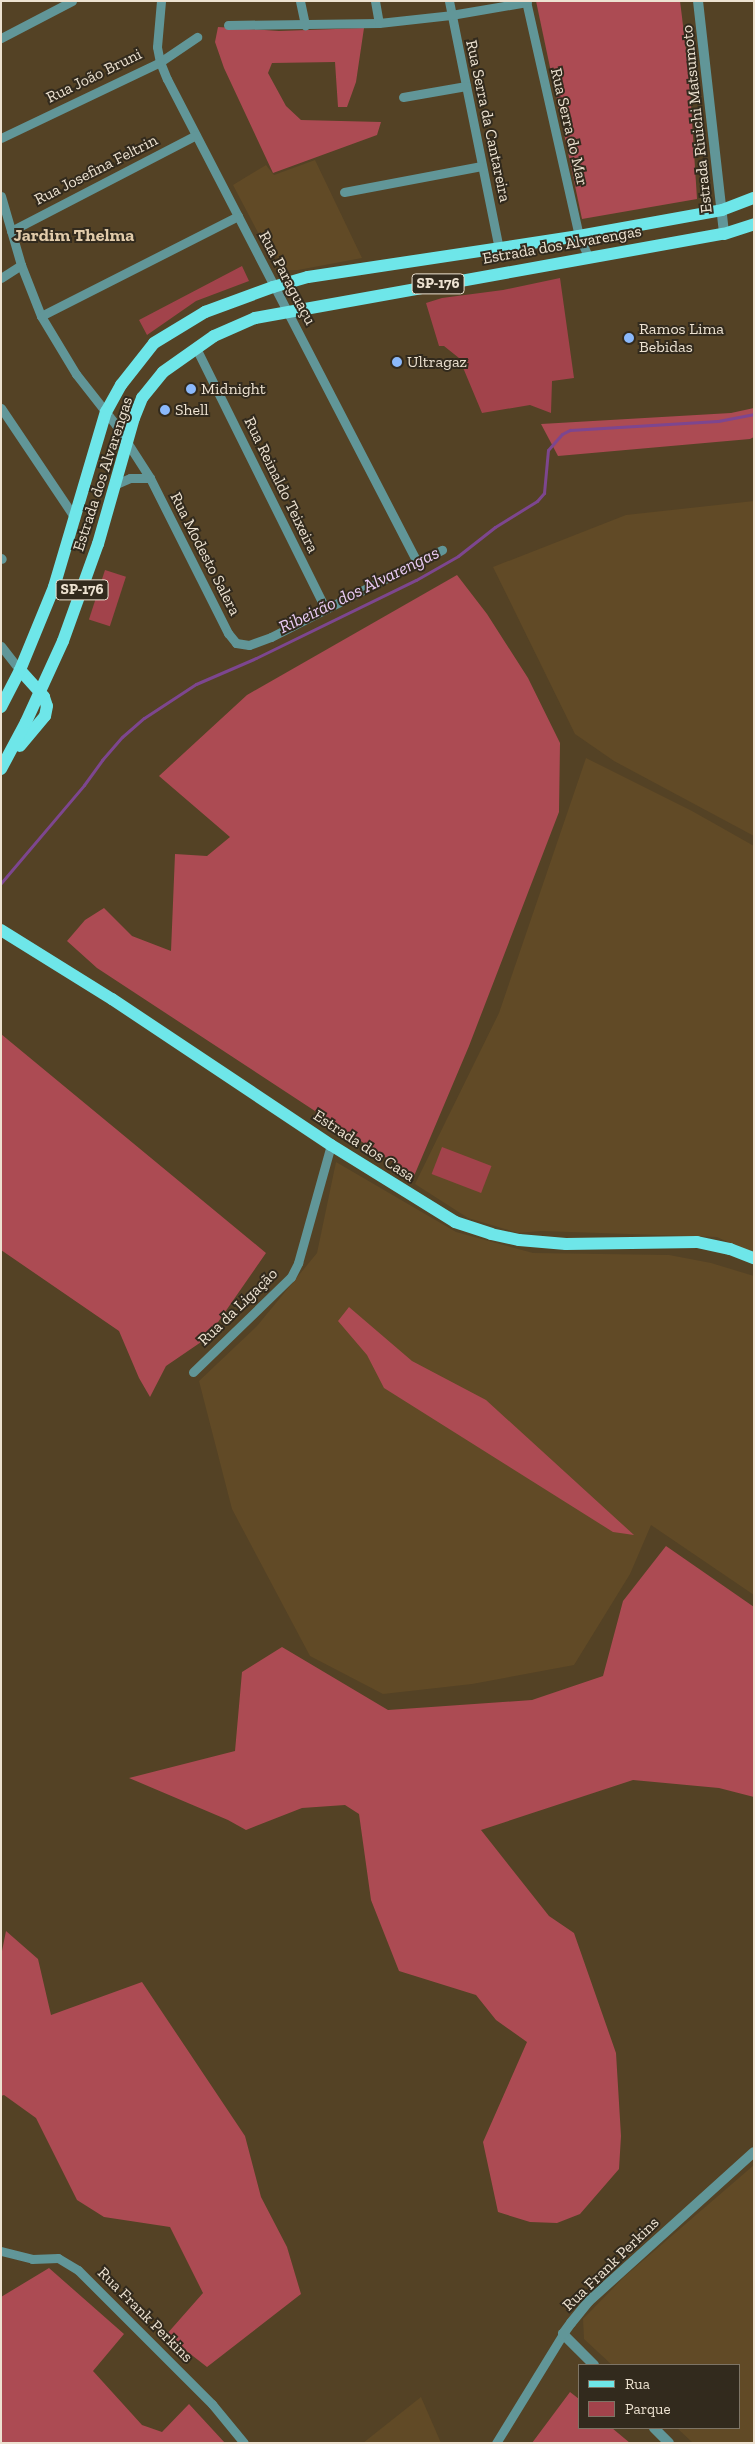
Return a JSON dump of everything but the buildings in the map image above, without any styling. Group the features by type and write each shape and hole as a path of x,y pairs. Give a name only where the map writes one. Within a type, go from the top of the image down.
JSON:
{"main road":[{"name":"Estrada dos Alvarengas","path":"1,707 20,670 54,587 106,412 121,385 154,343 205,312 273,287 345,271 579,236 722,210 754,198"},
{"name":"Estrada dos Alvarengas","path":"2,768 40,692 76,610 116,484 127,441 142,398 162,372 214,336 255,318 724,234 754,224"},
{"path":"20,670 40,692"},
{"name":"Estrada dos Casa","path":"7,933 331,1145 455,1222 491,1234 519,1240 566,1244 697,1242 730,1249 754,1258"}],"street":[{"path":"1,38 72,1"},
{"name":"Rua Paraguaçu","path":"161,1 158,42 160,62 273,287 288,311 417,562"},
{"path":"300,1 305,25"},
{"path":"375,1 379,22"},
{"name":"Rua Serra da Cantareira","path":"449,1 499,248"},
{"name":"Estrada Riuichi Matsumoto","path":"698,1 724,234"},
{"path":"228,25 305,25 379,22 451,15 526,2"},
{"name":"Rua Serra do Mar","path":"526,2 579,236 589,258"},
{"name":"Rua João Bruni","path":"1,138 160,62 198,37"},
{"path":"403,97 466,86"},
{"name":"Rua Josefina Feltrin","path":"11,231 196,135"},
{"path":"344,192 482,166"},
{"name":"Rua Modesto Salera","path":"1,196 20,265 41,316 76,374 127,441 150,478 228,633 236,643 249,645 257,643 325,608"},
{"path":"41,316 238,216"},
{"path":"1,278 20,265"},
{"name":"Rua Reinaldo Teixeira","path":"196,348 325,608"},
{"path":"1,408 75,518"},
{"path":"116,484 130,478 150,478"},
{"path":"325,608 442,550"},
{"path":"1,646 20,670"},
{"name":"Rua da Ligação","path":"193,1372 291,1277 298,1263 331,1145"},
{"name":"Rua Frank Perkins","path":"496,2443 563,2334 590,2301 754,2152"},
{"name":"Rua Frank Perkins","path":"1,2251 32,2259 58,2258 78,2270 212,2404 244,2443"},
{"path":"563,2334 593,2364"},
{"path":"655,2429 669,2443"}],"shaded area":[{"path":"536,1 680,1 689,74 697,199 582,219"},
{"path":"218,27 279,31 364,28 356,82 347,107 338,107 335,62 272,63 268,73 286,106 301,120 381,122 377,135 273,173 224,68 215,42"},
{"path":"315,160 362,258 298,270 282,270 276,265 278,259 269,241 263,242 233,185 266,165 274,175"},
{"path":"754,408 754,437 750,439 558,456 541,424 731,413"},
{"path":"754,501 754,836 614,761 575,734 493,567 626,515"},
{"path":"457,575 487,614 528,678 560,743 559,812 469,1046 414,1176 97,968 67,941 85,920 104,908 132,936 171,951 175,854 207,856 230,837 159,776 247,695"},
{"path":"586,758 692,811 754,846 754,1254 717,1237 541,1231 518,1233 468,1218 415,1184 499,1013"},
{"path":"1,1034 266,1253 207,1338 166,1366 150,1397 139,1378 119,1331 1,1250"},
{"path":"336,1162 456,1232 533,1253 669,1255 711,1263 754,1276 754,1595 651,1525 630,1574 574,1665 472,1684 383,1694 310,1656 232,1509 199,1381 257,1326 317,1253"},
{"path":"349,1307 412,1361 486,1400 634,1535 613,1532 384,1388 367,1355 338,1321"},
{"path":"666,1546 754,1607 754,1797 719,1788 633,1780 481,1830 549,1916 574,1933 616,2053 621,2136 619,2169 580,2214 557,2223 530,2222 498,2212 483,2142 527,2042 496,2020 476,1995 399,1971 371,1900 359,1814 345,1805 302,1808 246,1830 228,1820 129,1778 235,1751 242,1672 282,1647 388,1710 532,1700 603,1676 623,1601"},
{"path":"6,1931 38,1959 51,2015 142,1982 245,2136 261,2197 287,2247 301,2294 207,2367 166,2335 203,2293 170,2227 104,2217 77,2200 36,2118 4,2095 1,2096 1,1956"},
{"path":"754,2165 754,2443 693,2443 678,2429 740,2429 740,2364 611,2364 584,2339 583,2319 624,2277"},
{"path":"49,2268 124,2334 93,2371 142,2425 162,2432 189,2404 225,2443 1,2443 1,2297"},
{"path":"570,2392 578,2398 578,2429 613,2429 630,2443 532,2443"},
{"path":"421,2397 441,2443 363,2443"}],"green space":[{"path":"242,266 249,281 196,301 147,335 139,320"},
{"path":"560,278 574,378 552,381 551,413 530,405 482,413 459,358 444,346 439,346 426,303 442,298 503,290"},
{"path":"105,570 126,577 110,626 89,619"},
{"path":"442,1147 491,1166 481,1193 432,1174"}],"waterway":[{"name":"Ribeirão dos Alvarengas","path":"1,883 84,785 102,760 122,737 144,718 196,684 256,658 416,580 458,556 495,527 537,501 544,493 548,450 562,434 570,430 718,421 754,414"}],"place":[{"name":"Ramos Lima Bebidas","path":"629,338"},
{"name":"Ultragaz","path":"397,362"},
{"name":"Midnight","path":"191,389"},
{"name":"Shell","path":"165,410"}],"district":[{"name":"Jardim Thelma","path":"74,235"}]}
